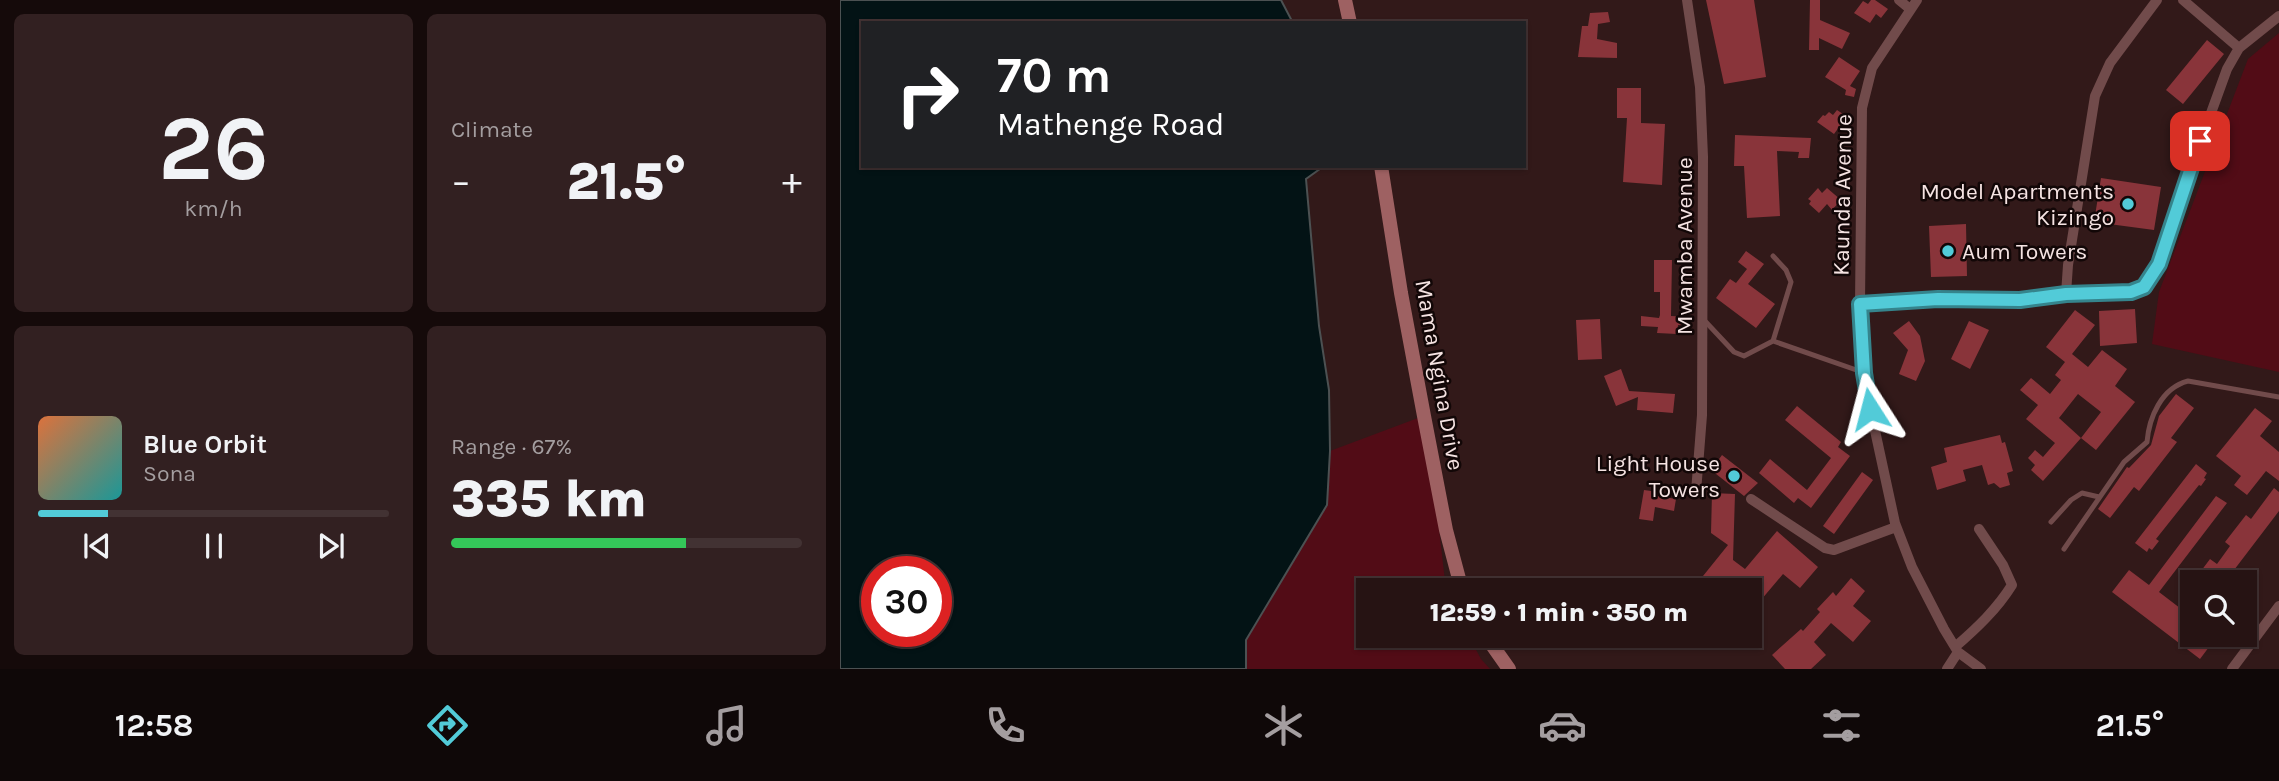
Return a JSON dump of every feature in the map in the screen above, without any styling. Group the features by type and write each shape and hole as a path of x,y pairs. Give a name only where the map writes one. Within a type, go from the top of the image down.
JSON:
{"street":[{"path":"1345,0 1350,21"},
{"name":"Mwamba Avenue","path":"1687,0 1703,132 1704,320 1702,415 1696,492"},
{"path":"1899,0 1913,4"},
{"path":"2066,294 2068,265 2095,96 2110,63 2157,0"},
{"path":"2183,0 2239,48"},
{"name":"Kaunda Avenue","path":"1913,4 1872,68 1862,108 1860,304 1864,373 1896,527 1929,602 1957,649 1981,669"},
{"path":"1860,304 1938,299 2020,300 2066,294 2131,292 2144,287 2159,264 2227,69 2239,48 2279,16"},
{"name":"Mama Ngina Drive","path":"1381,168 1421,402 1446,530 1459,578"},
{"path":"1751,499 1825,548 1834,550 1896,527"},
{"path":"1947,669 1957,649 2004,599 2011,585 2003,565 1979,528"},
{"path":"2232,669 2279,606"},
{"path":"1494,648 1509,669"}],"lane":[{"path":"1773,256 1786,270 1791,282 1773,341"},
{"path":"1704,320 1734,352 1744,355 1773,341 1864,373"},
{"path":"2064,549 2124,462 2147,442 2148,426 2156,409 2167,393 2179,383 2188,381 2279,397"},
{"path":"2051,522 2071,500 2082,494 2099,497"}],"shaded area":[{"path":"840,0 1281,0 1292,21 861,21 861,168 1321,168 1306,179 1319,326 1329,390 1327,505 1246,640 1246,669 840,669"},
{"path":"2279,33 2279,372 2152,344 2159,292 2248,59"},
{"path":"1426,415 1445,578 1356,578 1356,648 1475,648 1490,669 1246,669 1246,640 1327,505 1330,451"}],"building":[{"path":"1706,0 1754,0 1766,77 1724,84"},
{"path":"1810,0 1820,0 1820,20 1850,33 1842,49 1819,38 1819,50 1809,50"},
{"path":"1871,0 1888,9 1881,18 1876,14 1870,23 1854,13 1863,1 1868,4"},
{"path":"1608,12 1610,22 1598,24 1597,39 1617,43 1617,58 1578,57 1582,26 1588,26 1590,13"},
{"path":"2207,40 2224,54 2183,104 2166,90"},
{"path":"1839,57 1860,71 1850,86 1856,89 1854,97 1845,95 1846,90 1825,77"},
{"path":"1617,88 1641,88 1641,123 1665,124 1662,185 1623,182 1627,118 1617,118"},
{"path":"1837,110 1852,120 1847,127 1842,123 1834,134 1817,122 1823,115 1829,112 1833,115"},
{"path":"1735,135 1811,138 1809,158 1798,158 1799,152 1777,151 1780,216 1747,218 1744,166 1734,166"},
{"name":"Model Apartments Kizingo","path":"2101,178 2161,187 2154,230 2094,222"},
{"path":"1818,188 1822,193 1827,188 1841,200 1832,210 1827,204 1819,213 1809,204 1811,201 1808,199"},
{"name":"Aum Towers","path":"1966,224 1967,276 1931,277 1929,226"},
{"path":"1746,251 1764,264 1748,284 1775,304 1756,328 1716,298 1730,279 1736,283 1747,269 1738,262"},
{"path":"1654,260 1672,260 1671,316 1688,317 1687,325 1678,325 1677,334 1657,333 1658,327 1641,326 1641,316 1659,318 1660,315 1660,292 1654,292"},
{"path":"2135,309 2137,343 2100,346 2099,311"},
{"path":"2075,310 2095,325 2072,354 2088,367 2102,350 2127,369 2115,386 2135,402 2096,450 2081,438 2043,481 2031,470 2035,465 2028,458 2035,450 2043,457 2055,443 2026,419 2038,405 2020,390 2031,378 2050,394 2061,380 2055,375 2065,362 2046,347","holes":["2078,394 2101,412 2081,438 2059,418"]},
{"path":"1600,319 1602,359 1578,360 1576,320"},
{"path":"1909,321 1920,336 1925,361 1916,381 1899,374 1908,350 1893,333"},
{"path":"1969,321 1989,330 1970,369 1951,359"},
{"path":"1621,369 1629,391 1675,394 1673,413 1637,410 1638,397 1616,406 1604,376"},
{"path":"2176,394 2194,408 2171,438 2177,442 2139,491 2134,487 2110,518 2098,509 2127,467 2151,445 2159,416"},
{"path":"1797,406 1841,442 1838,447 1850,456 1811,508 1798,498 1794,503 1759,473 1770,459 1807,490 1831,458 1785,420"},
{"path":"2255,408 2272,421 2260,436 2279,452 2279,481 2266,471 2247,495 2234,485 2241,476 2216,456"},
{"path":"2000,435 2002,443 2005,442 2013,471 2007,473 2010,485 2000,488 1994,483 1988,485 1982,465 1963,470 1966,481 1937,490 1931,467 1947,462 1944,448"},
{"name":"Light House Towers","path":"1722,455 1758,483 1744,496 1711,470"},
{"path":"2196,464 2207,473 2204,478 2206,479 2156,539 2159,541 2152,550 2149,548 2147,552 2135,543"},
{"path":"1862,472 1873,480 1834,534 1823,526"},
{"path":"2274,488 2279,492 2279,511 2234,570 2202,570 2210,559 2217,564 2230,546 2225,542 2246,515 2251,519"},
{"path":"1644,490 1676,499 1674,511 1655,507 1653,521 1639,519"},
{"path":"1712,493 1735,494 1733,560 1745,569 1777,531 1818,567 1800,588 1783,574 1762,599 1762,578 1703,576 1728,545 1711,533"},
{"path":"2216,496 2227,503 2159,592 2180,608 2180,644 2112,592 2129,570 2149,585"},
{"path":"1851,578 1865,591 1853,606 1871,621 1853,642 1831,623 1814,642 1826,655 1811,669 1785,669 1772,655 1801,629 1803,631 1820,612 1817,609 1833,592 1836,596"},
{"path":"2184,647 2209,647 2200,659"}],"place":[{"name":"Model Apartments Kizingo","path":"2128,204"},
{"name":"Aum Towers","path":"1948,251"},
{"name":"Light House Towers","path":"1734,476"}],"route":[{"path":"1870,409 1864,373 1860,304 1938,299 2020,300 2066,294 2131,292 2144,287 2156,272 2200,141"}]}
